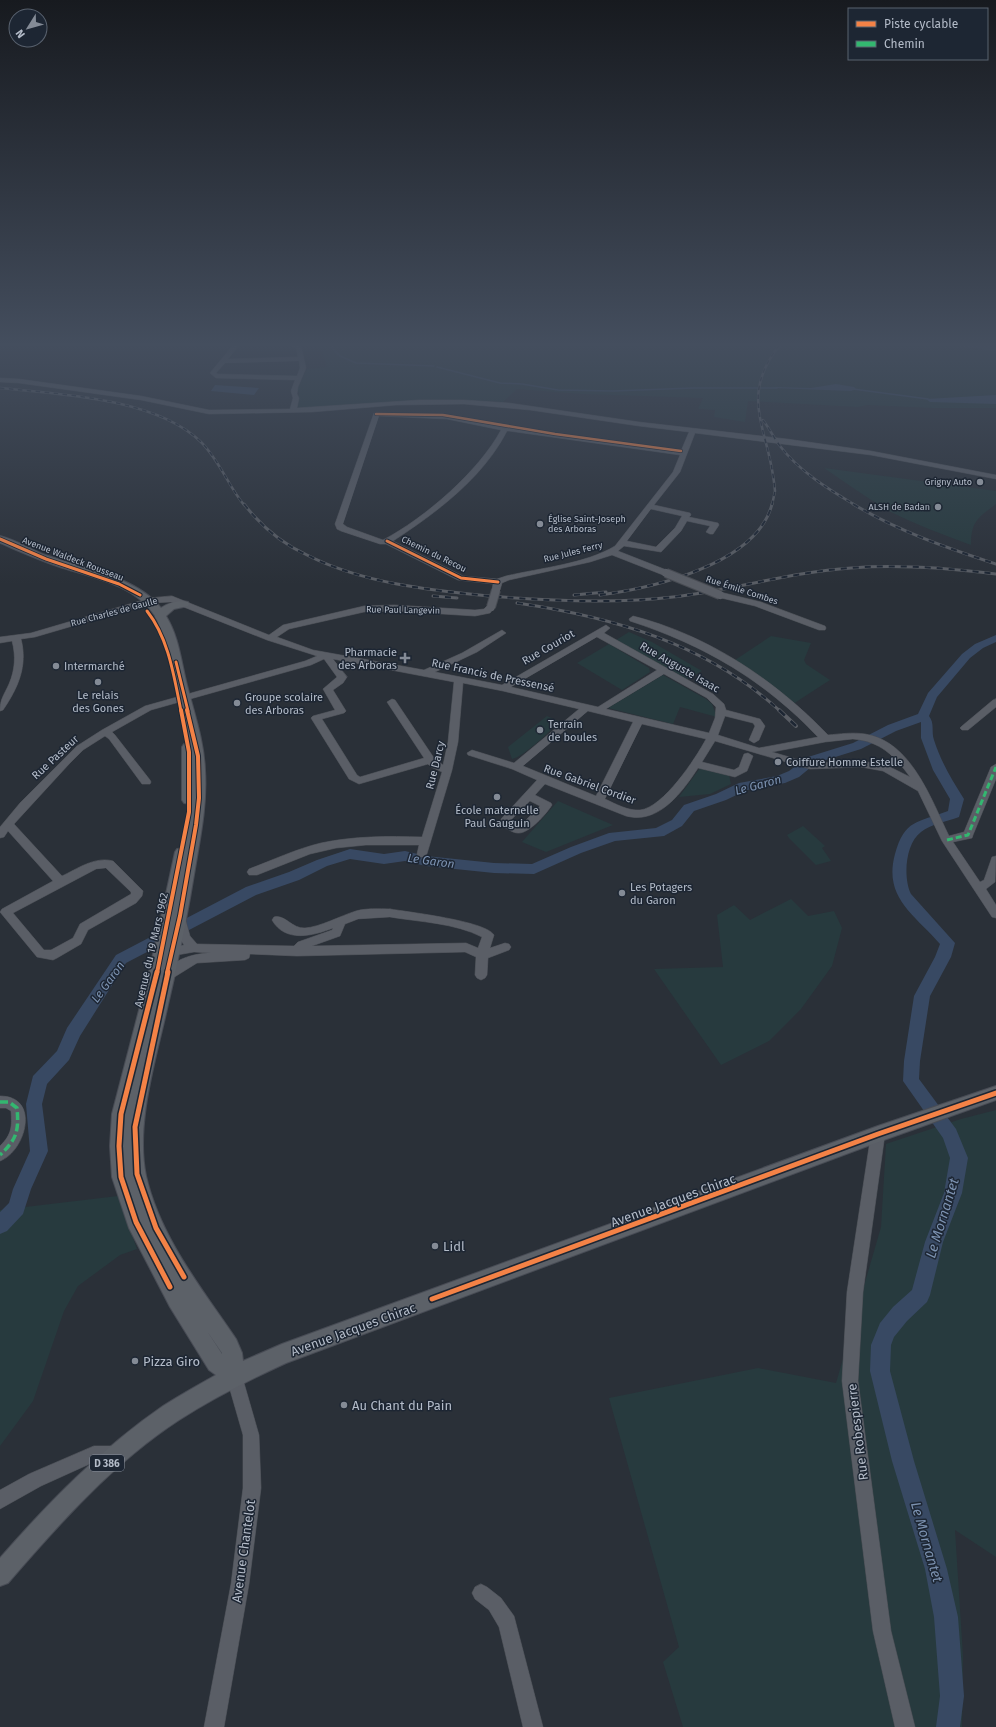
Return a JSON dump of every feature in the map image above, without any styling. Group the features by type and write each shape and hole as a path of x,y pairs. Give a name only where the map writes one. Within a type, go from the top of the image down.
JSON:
{"main road":[{"name":"Avenue Waldeck Rousseau","path":"0,539 46,558 119,584 145,603"},
{"name":"Avenue Waldeck Rousseau","path":"0,543 34,557 99,578 145,603"},
{"name":"Avenue du 19 Mars 1962","path":"145,603 160,617 170,638 182,698 188,752 189,812 175,917 163,972 121,1114 119,1146 136,1196 184,1277 229,1346 232,1353 234,1376"},
{"name":"Avenue du 19 Mars 1962","path":"145,603 164,639 182,698"},
{"path":"160,617 163,611 170,607 184,604"},
{"name":"Avenue Jacques Chirac","path":"0,1575 45,1523 117,1454 171,1413 234,1376 282,1354 878,1134 996,1093"},
{"name":"Avenue du 19 Mars 1962","path":"136,1196 136,1222 177,1300 216,1362 234,1376"},
{"path":"195,1330 211,1319"}],"street":[{"path":"371,423 339,524 340,527 344,529 379,541 387,541"},
{"path":"480,423 683,453"},
{"path":"624,423 746,436 908,458 996,477"},
{"name":"Chemin du Recou","path":"387,541 420,520 453,492 496,446 506,427"},
{"name":"Rue Jules Ferry","path":"497,586 521,575 590,560 612,552 618,548 623,544 676,472 693,430"},
{"path":"651,506 685,514 687,515 686,518"},
{"path":"686,518 714,526"},
{"path":"623,544 658,550 686,518"},
{"name":"Chemin du Recou","path":"387,541 461,578 497,586"},
{"name":"Rue Émile Combes","path":"612,552 720,595 758,604 822,628"},
{"name":"Rue Paul Langevin","path":"270,638 286,627 364,609 375,608 475,613 487,611 491,607 497,586"},
{"name":"Rue Charles de Gaulle","path":"0,640 16,638 145,603 172,599 270,638"},
{"path":"633,619 678,635 723,657 760,679 793,704 826,739"},
{"name":"Rue Couriot","path":"503,688 606,628"},
{"path":"426,673 483,646 502,633"},
{"name":"Rue Auguste Isaac","path":"597,633 710,696 721,706 721,712"},
{"path":"0,708 13,689 18,674 20,664 16,638"},
{"name":"Rue Francis de Pressensé","path":"270,638 311,652 503,688 712,737 785,759 817,766 862,764 894,772 920,788"},
{"path":"327,654 330,662 342,677 340,681 328,689 342,711 316,718 353,777 359,781 430,760"},
{"name":"Rue Pasteur","path":"0,834 66,761 80,748 148,708 308,663 327,654"},
{"path":"600,711 602,708 664,670"},
{"name":"Rue Darcy","path":"422,854 447,770 453,742 459,679"},
{"path":"392,702 430,760 435,765 447,770"},
{"path":"965,728 996,702"},
{"name":"Rue Gabriel Cordier","path":"584,708 516,767 544,780 630,813 639,814 648,812 664,803 696,764 712,737"},
{"path":"712,737 721,717 721,712 757,721 760,726 754,740"},
{"path":"599,801 639,720"},
{"path":"105,732 112,737 146,782"},
{"path":"759,751 850,736 867,737 888,746 916,778 947,840 996,914"},
{"path":"784,747 781,751 785,759"},
{"path":"472,753 516,767"},
{"path":"696,764 735,774 743,769 748,756"},
{"path":"894,772 900,768 903,762"},
{"path":"947,840 968,835 996,768"},
{"path":"529,796 544,780"},
{"path":"8,824 60,882"},
{"path":"253,872 308,851 333,845 364,840 426,840"},
{"path":"979,888 989,882 996,860"},
{"path":"109,864 137,891 136,896 132,900 84,927 77,941 53,955 41,954 3,911 60,882 94,865 109,864"},
{"path":"278,920 288,929 301,934 311,932 358,915 390,913 446,922 478,930 488,935 482,955 481,975"},
{"path":"175,917 187,942 196,953"},
{"path":"297,951 302,944 336,933 340,925 337,922"},
{"path":"168,946 177,955 196,953 238,957 271,950 297,951 466,947 482,955 505,947"},
{"path":"163,972 186,961 196,953"},
{"path":"0,1102 9,1102 17,1108 19,1124 18,1133 13,1142 0,1155"},
{"name":"Rue Robespierre","path":"878,1134 855,1292 850,1381 882,1631 905,1727"},
{"name":"Avenue Chantelot","path":"214,1727 240,1584 252,1488 251,1435 234,1376"},
{"path":"0,1500 35,1480 94,1454 117,1454"},
{"path":"481,1593 495,1604 508,1622 534,1727"}],"green space":[{"name":"ALSH de Badan","path":"824,468 996,491 996,504 984,513 974,525 972,530 971,545 921,526 891,512"},
{"path":"629,632 652,642 702,671 687,679 616,640"},
{"path":"771,636 811,643 804,660 806,664 830,680 793,704 732,662"},
{"path":"609,644 649,668 650,672 622,690 577,663"},
{"path":"663,675 706,699 712,704 717,717 680,707 673,724 608,708"},
{"path":"547,716 560,722 530,749 512,759 508,747"},
{"path":"700,768 729,775 731,784 710,794 679,797"},
{"path":"558,801 613,825 546,852 522,842"},
{"path":"803,826 825,846 822,848 831,861 816,865 789,838 787,835"},
{"path":"791,899 808,916 834,911 842,928 832,966 801,1009 769,1041 721,1065 654,969 723,967 717,915 734,905 750,920"},
{"path":"996,1110 996,1557 955,1530 963,1656 962,1727 683,1727 663,1662 679,1647 609,1398 758,1368 836,1383 881,1227 886,1144 961,1119"},
{"path":"118,1196 137,1249 120,1255 78,1286 64,1311 33,1401 0,1446 0,1210"}],"waterway":[{"name":"Le Garon","path":"923,716 932,696 966,656 979,646 996,638"},
{"name":"Le Garon","path":"0,1225 17,1208 22,1189 39,1151 34,1104 39,1081 63,1055 73,1033 121,959 251,891 294,876 322,863 350,854 384,859 405,856 426,861 494,868 534,869 576,850 614,836 659,833 677,823 689,808 721,797 744,786 780,780 794,774 812,760 857,746 892,728 923,716"},
{"name":"Le Mornantet","path":"923,716 927,722 927,738 939,770 957,799 954,814 928,822 911,832 907,838 899,868 899,878 905,896 911,905 948,943 943,957 922,996 912,1061 911,1081 950,1134 959,1158 953,1193 934,1242 920,1295 900,1314 887,1330 881,1345 880,1371 903,1461 936,1569 946,1617 952,1696 948,1727"}],"railway":[{"path":"173,423 182,427 201,442 213,457 244,505"},
{"path":"761,423 771,462 774,482 775,491 772,505"},
{"path":"765,423 780,446 796,464 824,486 855,505"},
{"path":"244,504 257,520 280,539 328,565 373,579 396,584 489,596 581,601 650,599 695,594 806,573 888,566 924,567 996,574"},
{"path":"600,595 622,592 674,579 725,557 746,543 762,525 772,504"},
{"path":"853,504 905,531 996,564"},
{"path":"574,595 606,592"},
{"path":"433,596 457,598"},
{"path":"517,603 588,616 657,637 690,651 722,668 752,688 780,711"},
{"path":"779,710 796,726"}],"marked path":[{"path":"947,840 968,835 996,767"},
{"path":"0,1102 9,1102 17,1108 18,1124 18,1129 14,1139 0,1155"}],"cycle path":[{"path":"488,423 555,434 681,451"},
{"path":"0,539 46,559 119,584 140,595"},
{"path":"387,541 461,578 498,582"},
{"path":"147,611 155,621 164,639 181,710 189,752 189,812 158,968 121,1114 119,1146 121,1177 136,1222 170,1287"},
{"path":"176,662 198,756 199,798 196,825 180,916 135,1127 137,1174 156,1228 184,1277"},
{"path":"432,1299 878,1134 996,1093"}],"place":[{"name":"Grigny Auto","path":"980,482"},
{"name":"ALSH de Badan","path":"938,507"},
{"name":"Église Saint-Joseph des Arboras","path":"540,524"},
{"name":"Pharmacie des Arboras","path":"405,658"},
{"name":"Intermarché","path":"56,666"},
{"name":"Le relais des Gones","path":"98,682"},
{"name":"Groupe scolaire des Arboras","path":"237,703"},
{"name":"Terrain de boules","path":"540,730"},
{"name":"Coiffure Homme Estelle","path":"778,762"},
{"name":"École maternelle Paul Gauguin","path":"497,797"},
{"name":"Les Potagers du Garon","path":"622,893"},
{"name":"Lidl","path":"435,1246"},
{"name":"Pizza Giro","path":"135,1361"},
{"name":"Au Chant du Pain","path":"344,1405"}]}
